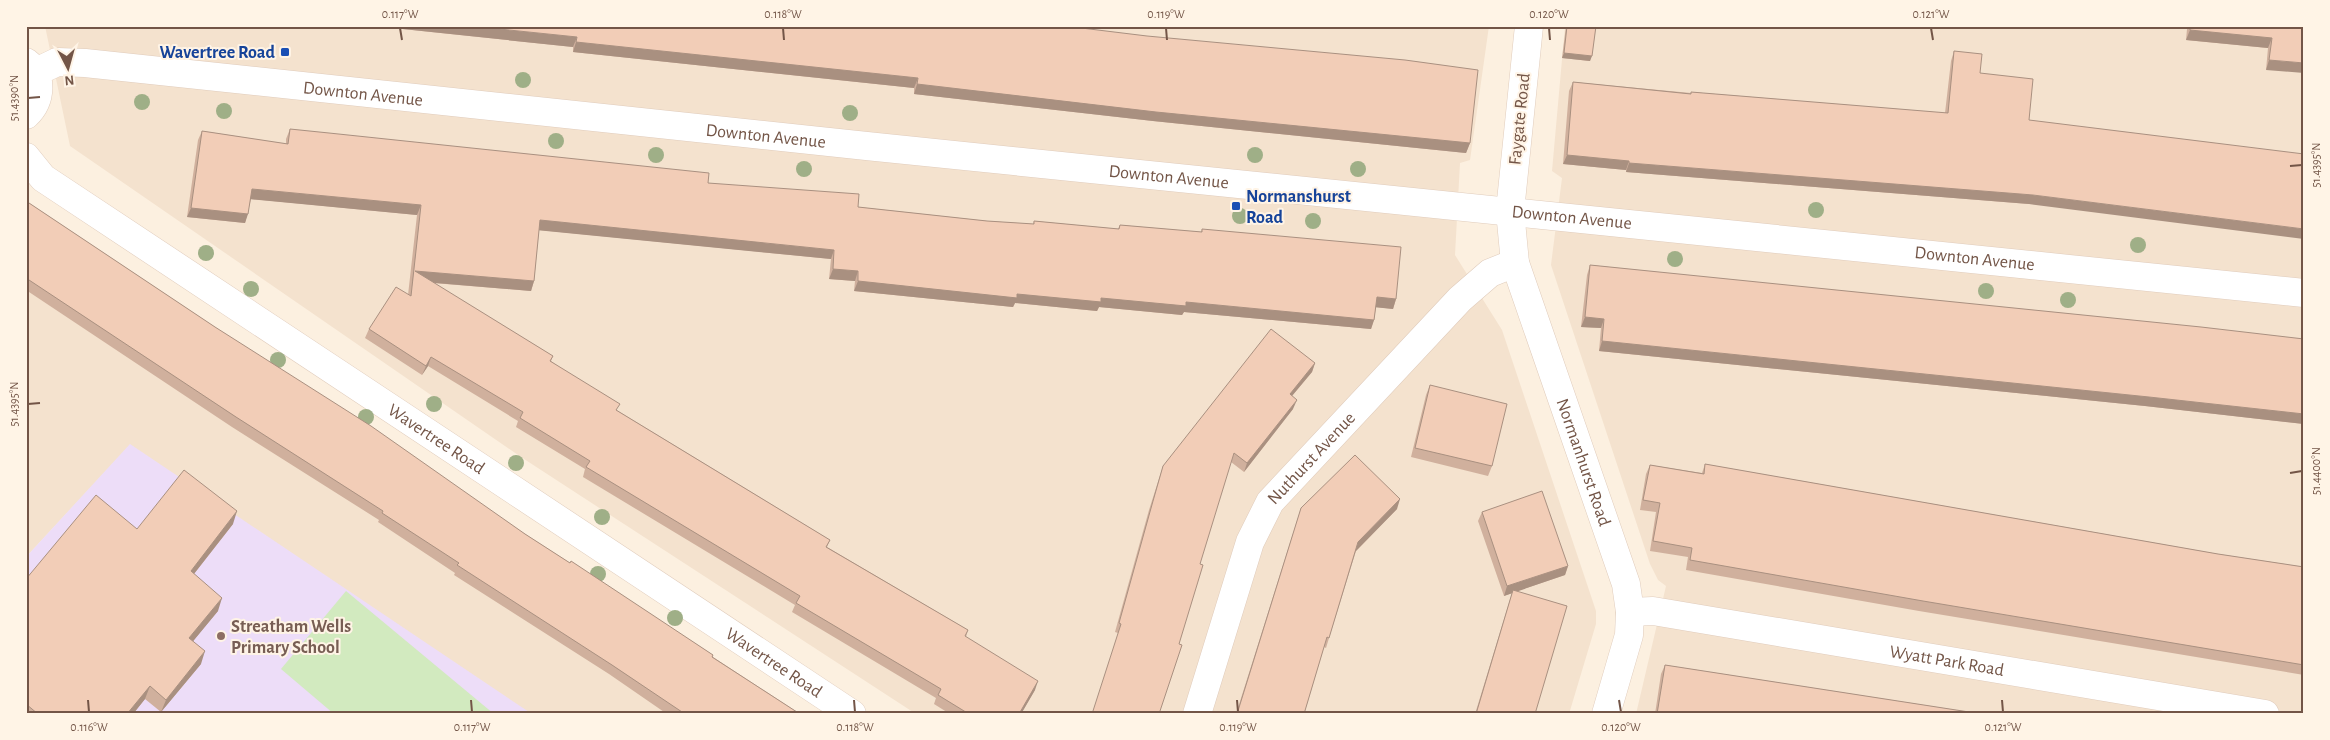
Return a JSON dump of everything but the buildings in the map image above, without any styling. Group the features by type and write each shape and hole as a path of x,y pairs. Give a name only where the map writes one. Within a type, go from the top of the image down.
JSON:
{"street":[{"name":"Faygate Road","path":"1510,211 1528,26"},
{"name":"Downton Avenue","path":"31,67 57,62 86,62 805,141 2304,293"},
{"path":"26,115 36,102 40,87 31,67"},
{"name":"Wavertree Road","path":"26,157 43,178 852,714"},
{"name":"Normanhurst Road","path":"1510,211 1515,263 1626,584 1630,612 1629,635 1606,714"},
{"name":"Nuthurst Avenue","path":"1197,714 1250,542 1270,502 1460,299 1490,273 1515,263"},
{"name":"Wyatt Park Road","path":"1630,612 1653,611 2265,714"}],"shaded area":[{"path":"45,26 1489,26 1470,160 1460,163 1455,255 1502,330 1596,611 1596,624 1569,714 916,714 521,457 70,146"},
{"path":"1565,26 2304,26 2304,714 1636,714 1666,586 1658,580 1650,564 1551,265 1562,178 1552,171"},
{"path":"26,205 793,714 525,714 130,445 26,557"},
{"name":"Streatham Wells Primary School","path":"130,444 532,714 26,714 26,557"}],"green space":[{"path":"346,591 494,714 334,714 281,669"}],"place":[{"name":"Wavertree Road","path":"285,52"},
{"name":"Normanshurst Road","path":"1236,206"},
{"name":"Streatham Wells Primary School","path":"221,636"}]}
